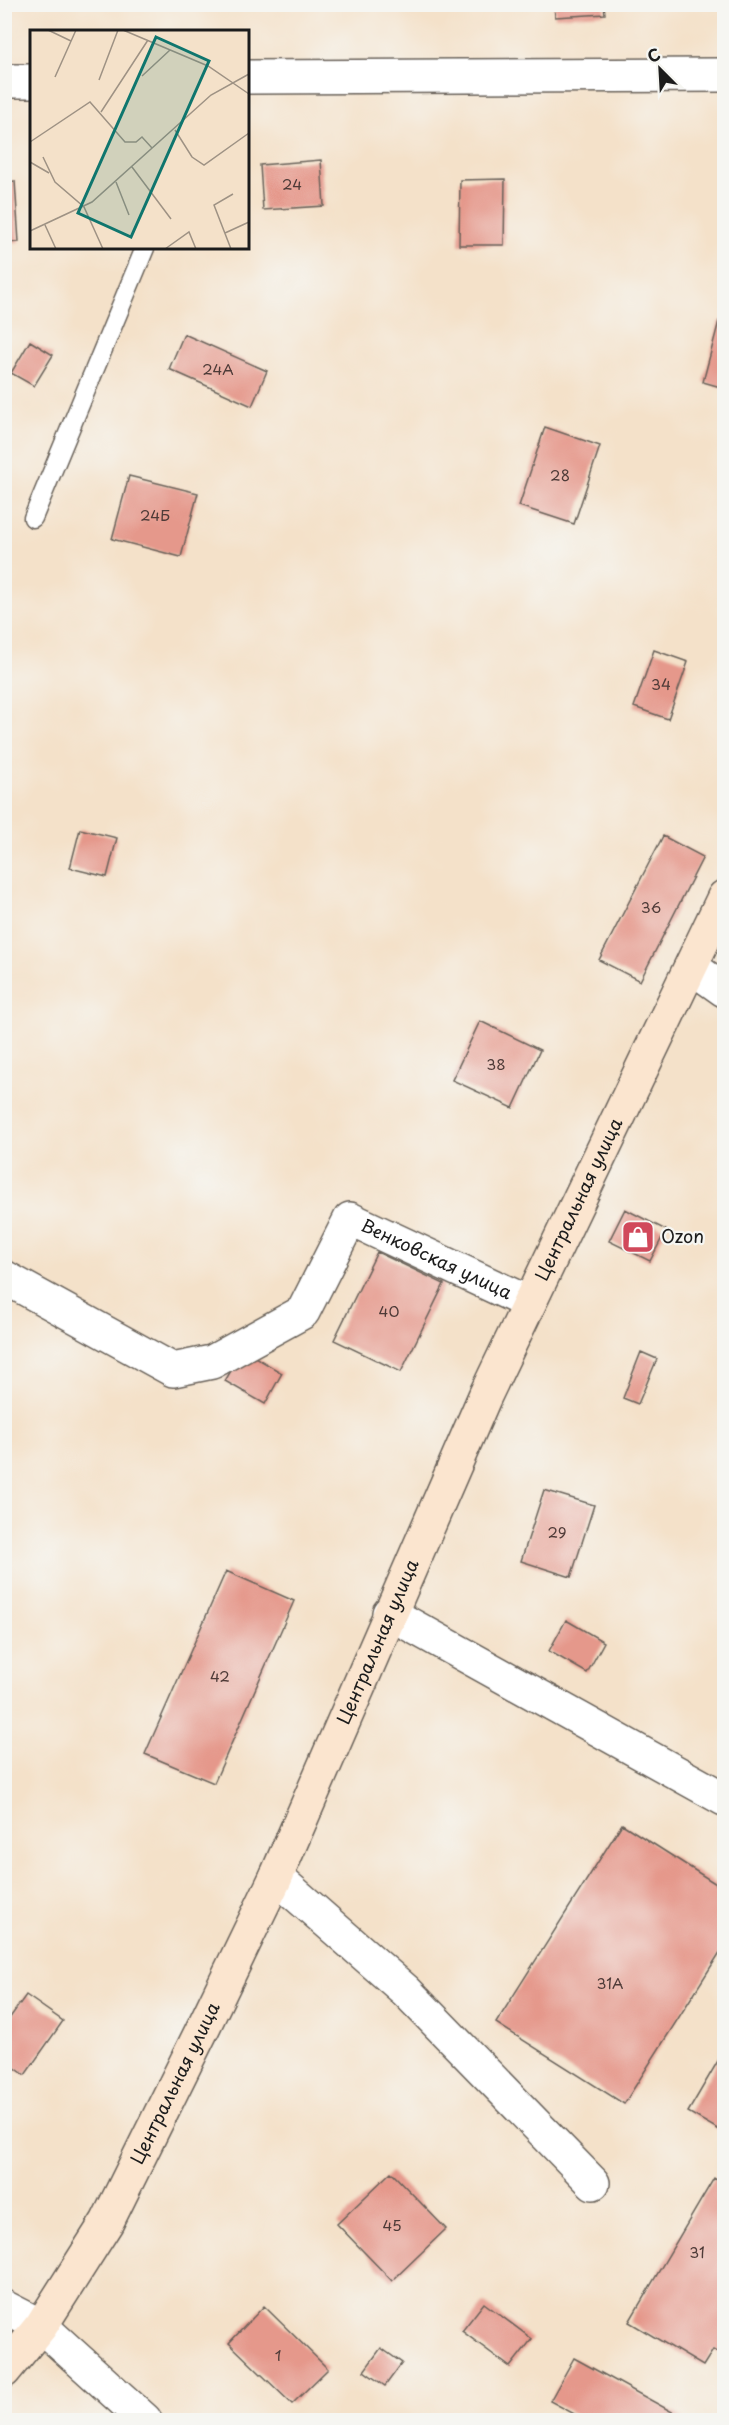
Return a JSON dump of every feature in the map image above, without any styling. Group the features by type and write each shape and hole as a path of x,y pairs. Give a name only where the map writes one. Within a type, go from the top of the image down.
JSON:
{"main road":[{"name":"Центральная улица","path":"4,2372 41,2326 106,2222 276,1877 389,1613 529,1303 569,1226 693,968 724,897"}],"street":[{"path":"249,77 724,75"},
{"path":"4,81 30,81"},
{"path":"693,968 724,990"},
{"name":"Венковская улица","path":"4,1277 173,1370 212,1362 303,1312 350,1219 529,1303"},
{"path":"389,1613 724,1799"},
{"path":"276,1877 406,1991 593,2183"},
{"path":"4,2307 41,2326 145,2421"}],"lane":[{"path":"33,518 145,249"}],"building":[{"path":"554,4 604,4 605,14 555,17"},
{"path":"321,160 324,206 263,210 260,165"},
{"path":"505,179 504,245 459,245 460,180"},
{"path":"15,181 19,242 4,243 4,182"},
{"path":"719,321 724,322 724,388 703,382"},
{"path":"184,334 267,371 252,406 169,369"},
{"path":"30,341 53,355 34,386 11,373"},
{"path":"545,427 600,446 574,524 519,506"},
{"path":"129,476 198,493 181,557 112,539"},
{"path":"654,650 688,662 668,719 634,707"},
{"path":"80,829 117,838 107,877 70,868"},
{"path":"663,836 703,857 640,981 599,960"},
{"path":"480,1021 540,1050 513,1108 452,1080"},
{"path":"625,1209 666,1230 650,1261 609,1241"},
{"path":"377,1252 444,1284 401,1372 334,1340"},
{"path":"243,1350 282,1373 265,1404 225,1381"},
{"path":"641,1352 657,1359 638,1404 623,1398"},
{"path":"544,1490 594,1505 571,1577 521,1561"},
{"path":"226,1571 294,1601 214,1783 145,1754"},
{"path":"566,1620 604,1642 587,1673 549,1651"},
{"path":"622,1824 724,1889 724,1946 624,2104 496,2023"},
{"path":"26,1995 63,2021 25,2075 4,2060 4,2026"},
{"path":"722,2054 724,2055 724,2125 721,2131 688,2112"},
{"path":"391,2172 446,2229 392,2281 337,2224"},
{"path":"714,2178 724,2185 724,2356 713,2350 703,2366 629,2322"},
{"path":"484,2303 532,2339 510,2367 462,2331"},
{"path":"264,2306 328,2369 292,2404 229,2343"},
{"path":"381,2348 402,2363 385,2386 364,2371"},
{"path":"574,2358 685,2419 578,2420 580,2417 550,2401"}],"place":[{"name":"Ozon","path":"638,1237"}]}
